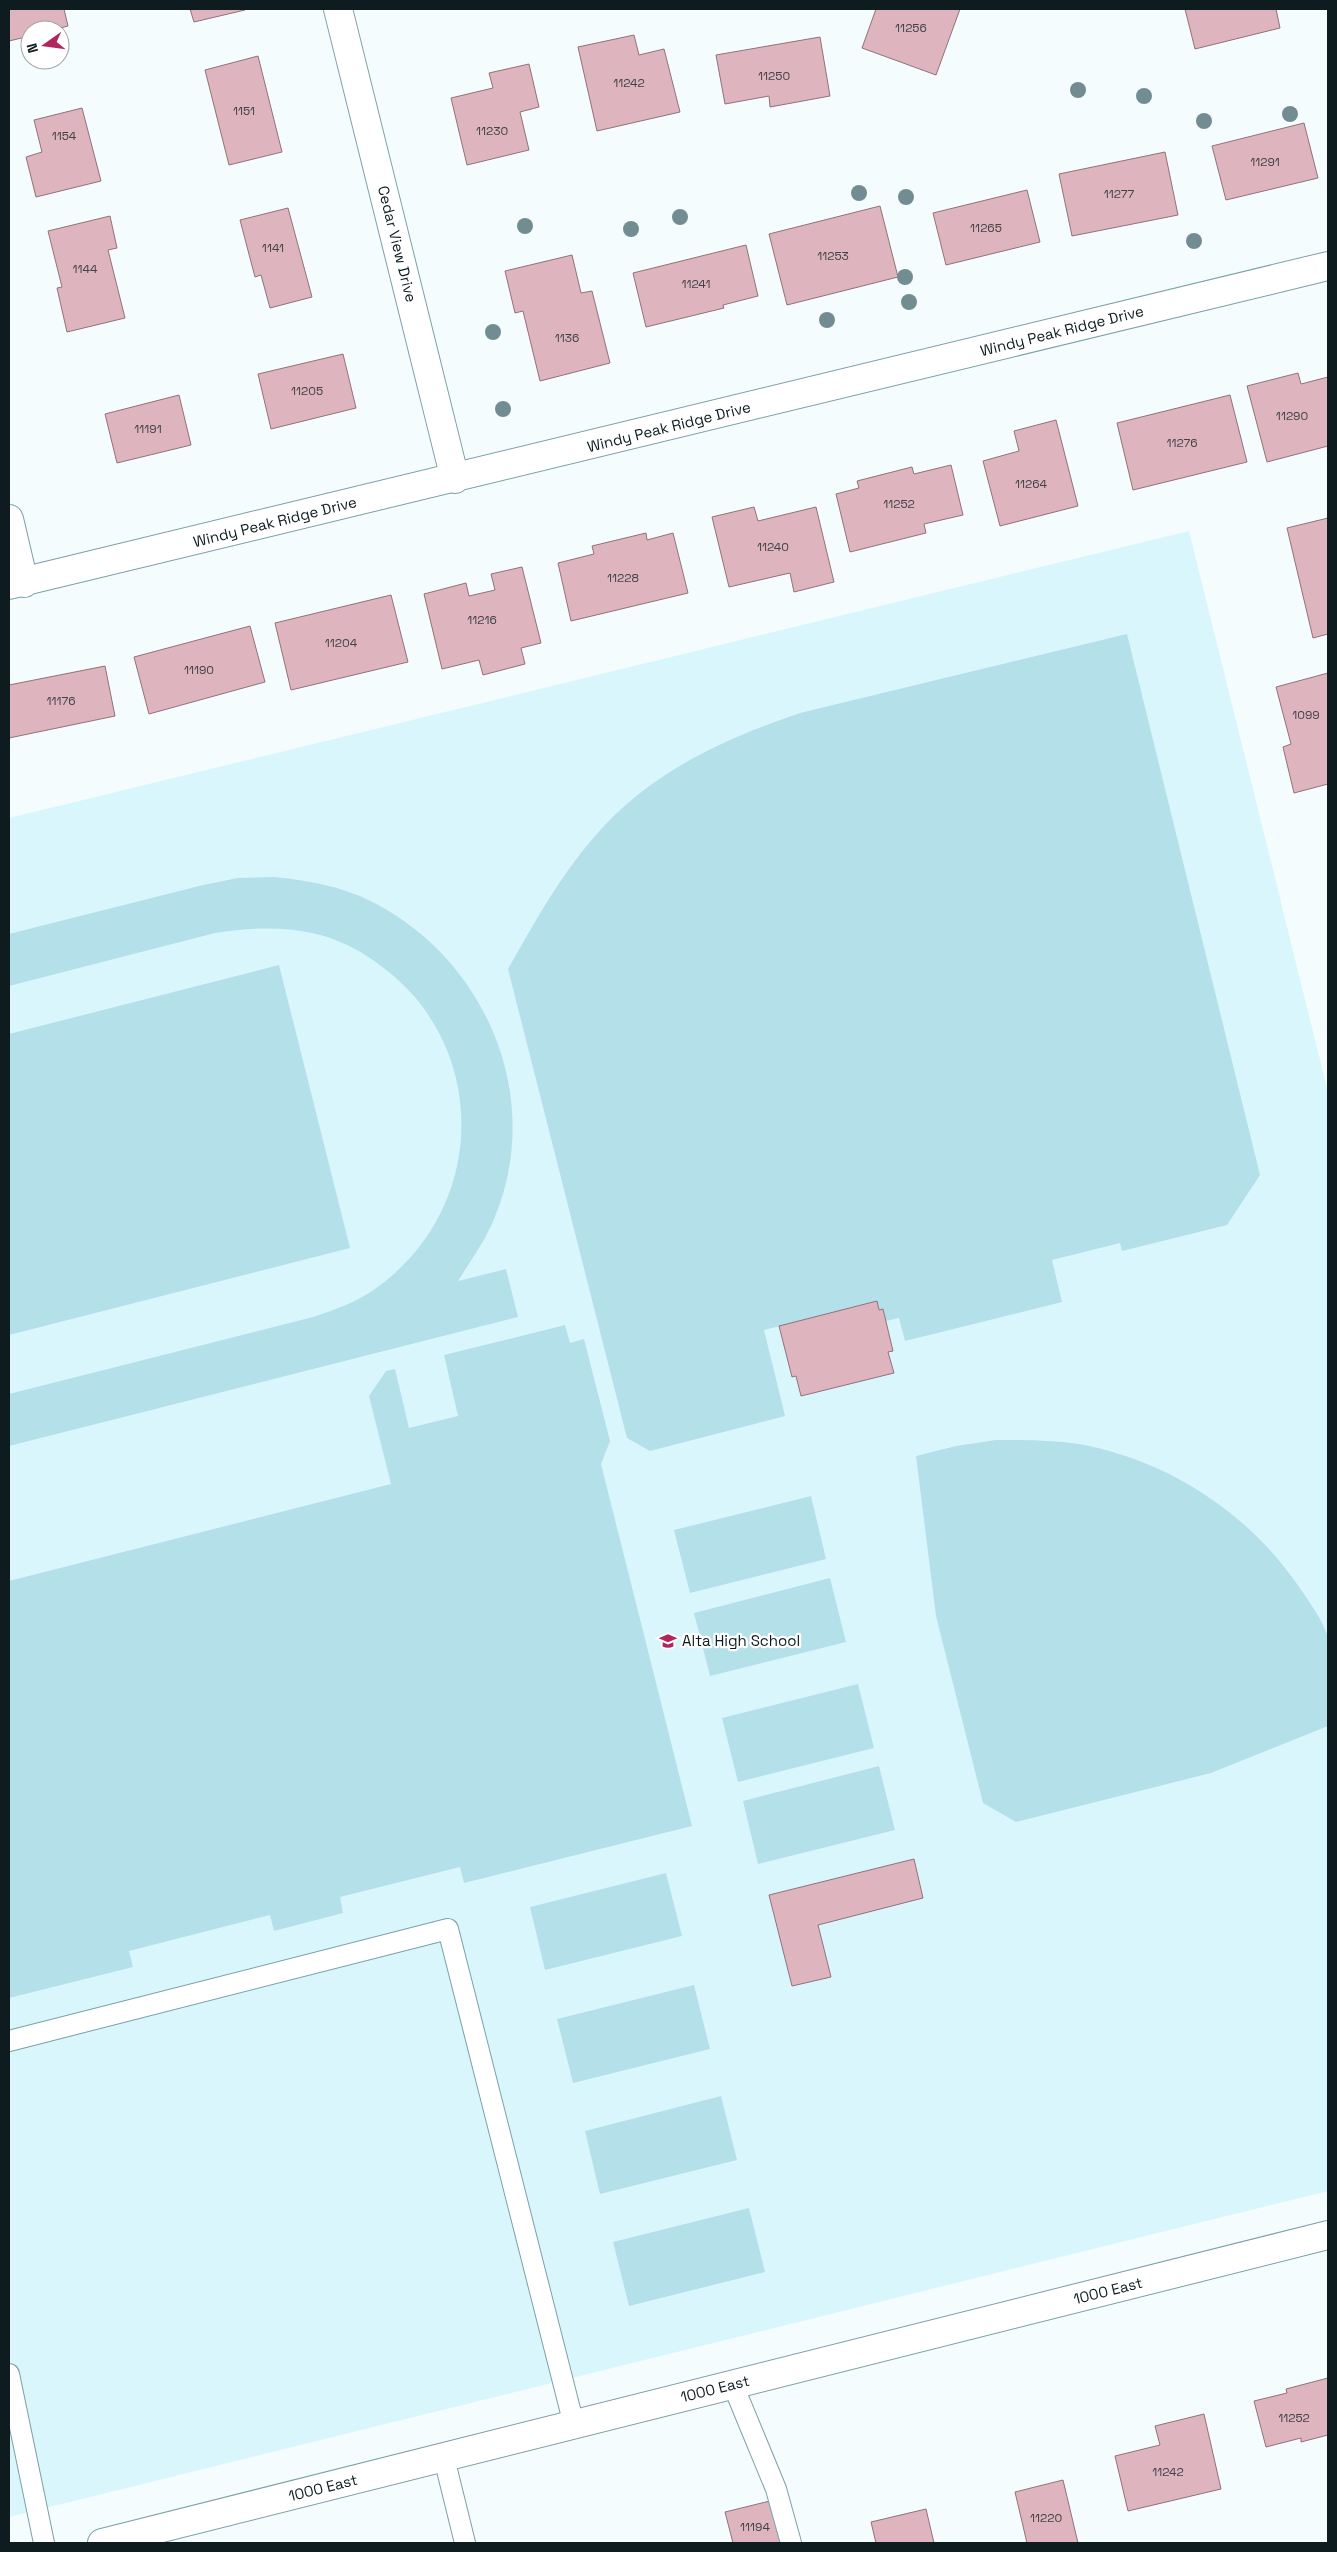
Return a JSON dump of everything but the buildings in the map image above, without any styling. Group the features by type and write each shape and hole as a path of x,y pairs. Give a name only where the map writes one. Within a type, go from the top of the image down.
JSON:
{"street":[{"name":"Cedar View Drive","path":"338,9 455,479"},
{"name":"Windy Peak Ridge Drive","path":"16,584 1328,266"},
{"path":"9,519 16,584"},
{"name":"1000 East","path":"102,2543 1328,2235"}],"lane":[{"path":"9,2041 448,1929 574,2425"},
{"path":"9,2374 44,2543"},
{"path":"733,2385 776,2489 791,2543"},
{"path":"444,2458 465,2543"}],"shaded area":[{"name":"Alta High School","path":"1189,531 1328,1092 1328,2191 9,2517 9,818"},
{"path":"1127,634 1260,1175 1227,1225 1122,1251 1120,1243 1052,1260 1062,1302 905,1341 899,1318 886,1321 883,1309 879,1310 877,1302 764,1330 785,1416 650,1451 627,1438 508,969 548,900 582,851 616,814 639,794 663,776 689,761 743,734 800,713"},
{"path":"274,877 328,886 355,894 380,906 418,932 451,964 477,1000 497,1041 509,1084 513,1129 508,1174 494,1219 482,1243 458,1281 506,1269 518,1317 9,1446 9,1394 313,1317 344,1306 372,1291 405,1263 431,1230 449,1192 459,1153 461,1112 454,1071 439,1032 404,985 381,965 341,942 312,933 288,929 264,928 227,931 9,986 9,934 203,885 238,878"},
{"path":"279,965 350,1248 9,1335 9,1034"},
{"path":"565,1325 570,1343 584,1339 610,1441 601,1464 692,1826 464,1883 460,1867 340,1897 343,1913 274,1931 270,1915 129,1951 133,1967 9,1998 9,1581 391,1484 369,1396 386,1371 395,1369 409,1428 458,1416 444,1355"},
{"path":"996,1440 1038,1440 1079,1444 1112,1452 1143,1462 1173,1476 1229,1512 1277,1558 1297,1584 1324,1626 1328,1639 1330,1660 1328,1726 1211,1773 1016,1822 983,1803 936,1616 916,1456 956,1446"},
{"path":"811,1496 826,1559 690,1593 674,1530"},
{"path":"830,1578 846,1642 710,1676 694,1613"},
{"path":"858,1684 874,1748 738,1782 722,1718"},
{"path":"879,1766 895,1830 758,1864 743,1801"},
{"path":"666,1873 682,1936 545,1970 530,1907"},
{"path":"694,1985 710,2049 573,2083 557,2019"},
{"path":"721,2096 737,2160 600,2194 585,2131"},
{"path":"749,2208 765,2272 629,2306 613,2242"}],"place":[{"name":"Alta High School","path":"668,1641"}]}
